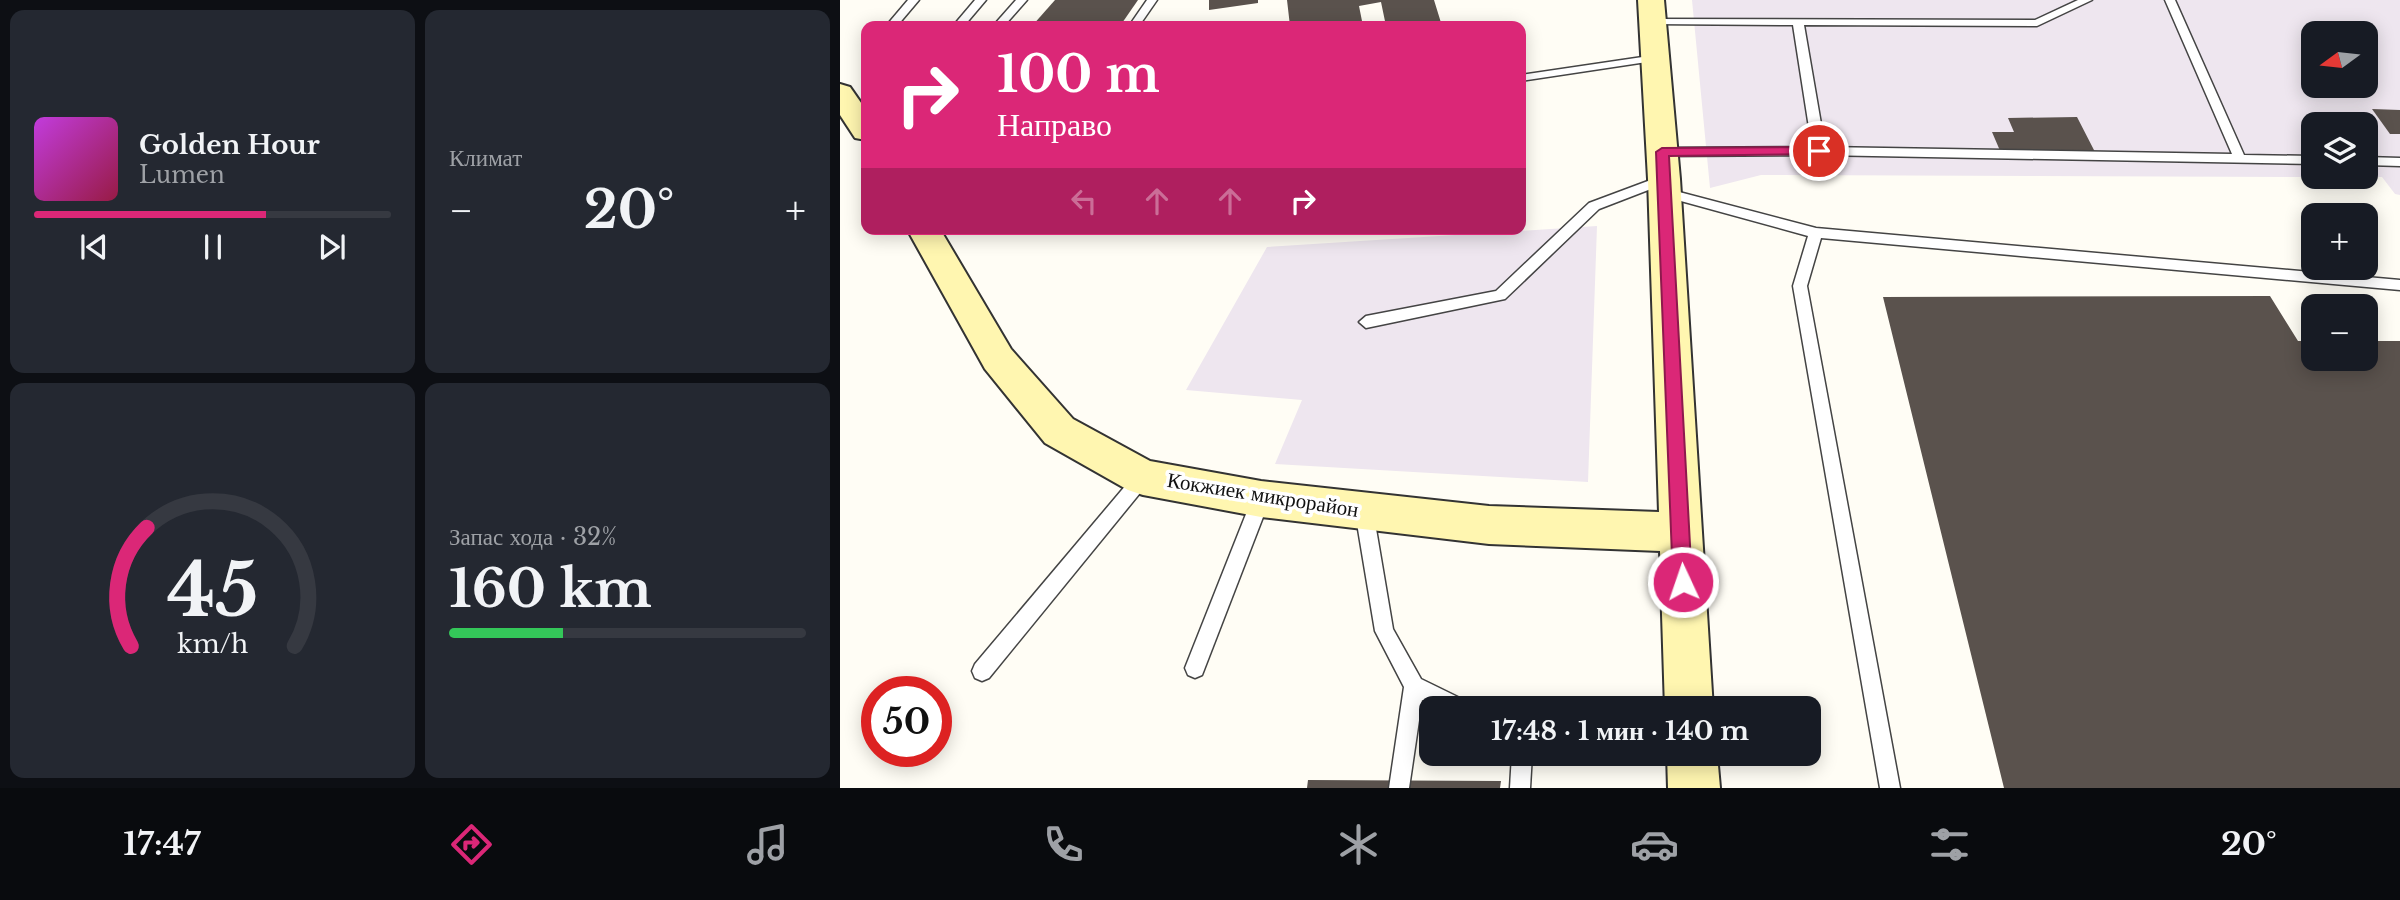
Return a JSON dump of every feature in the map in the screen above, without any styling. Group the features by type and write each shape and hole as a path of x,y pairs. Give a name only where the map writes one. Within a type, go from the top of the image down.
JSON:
{"street":[{"path":"1652,10 1663,174 1688,696"},
{"path":"840,93 861,122"},
{"name":"Кокжиек микрорайон","path":"926,235 998,359 1059,431 1143,477 1261,499 1489,525 1680,532"},
{"path":"1693,766 1694,788"}],"lane":[{"path":"895,21 914,0"},
{"path":"962,21 981,0"},
{"path":"1003,21 1022,0"},
{"path":"1137,21 1152,0"},
{"path":"1652,10 1798,22 2038,23 2087,0"},
{"path":"2170,0 2240,159"},
{"path":"1798,22 1819,151"},
{"path":"1526,77 1656,58"},
{"path":"1366,322 1500,295 1594,206 1663,174 1819,151 2301,160"},
{"path":"2378,161 2400,162"},
{"path":"1663,174 1816,233 2400,285"},
{"path":"1816,233 1800,286 1890,788"},
{"path":"982,671 1143,477"},
{"path":"1195,668 1261,499"},
{"path":"1364,511 1384,632 1414,686 1434,696"},
{"path":"1399,788 1414,686"},
{"path":"1520,788 1521,766"}],"shaded area":[{"path":"1692,0 2400,0 2400,195 2395,194 2382,177 2378,177 2378,112 2301,112 2301,177 1761,175 1710,188"},
{"path":"1597,226 1588,482 1275,464 1302,400 1186,390 1267,247 1456,235 1526,235 1526,231"}],"building":[{"path":"1055,0 1138,0 1123,21 1036,21"},
{"path":"1209,0 1258,0 1258,3 1209,10"},
{"path":"1287,0 1434,0 1440,21 1385,21 1381,2 1359,6 1362,21 1289,21"},
{"path":"2372,109 2400,110 2400,134 2390,134 2378,117 2378,112"},
{"path":"2077,117 2095,152 2001,153 1992,132 2014,132 2008,118"},
{"path":"2270,296 2298,341 2301,341 2301,371 2378,371 2378,341 2400,341 2400,788 2004,788 1883,297"},
{"path":"1308,780 1501,781 1500,788 1307,788"}],"route":[{"path":"1683,582 1662,152 1819,151"}]}
